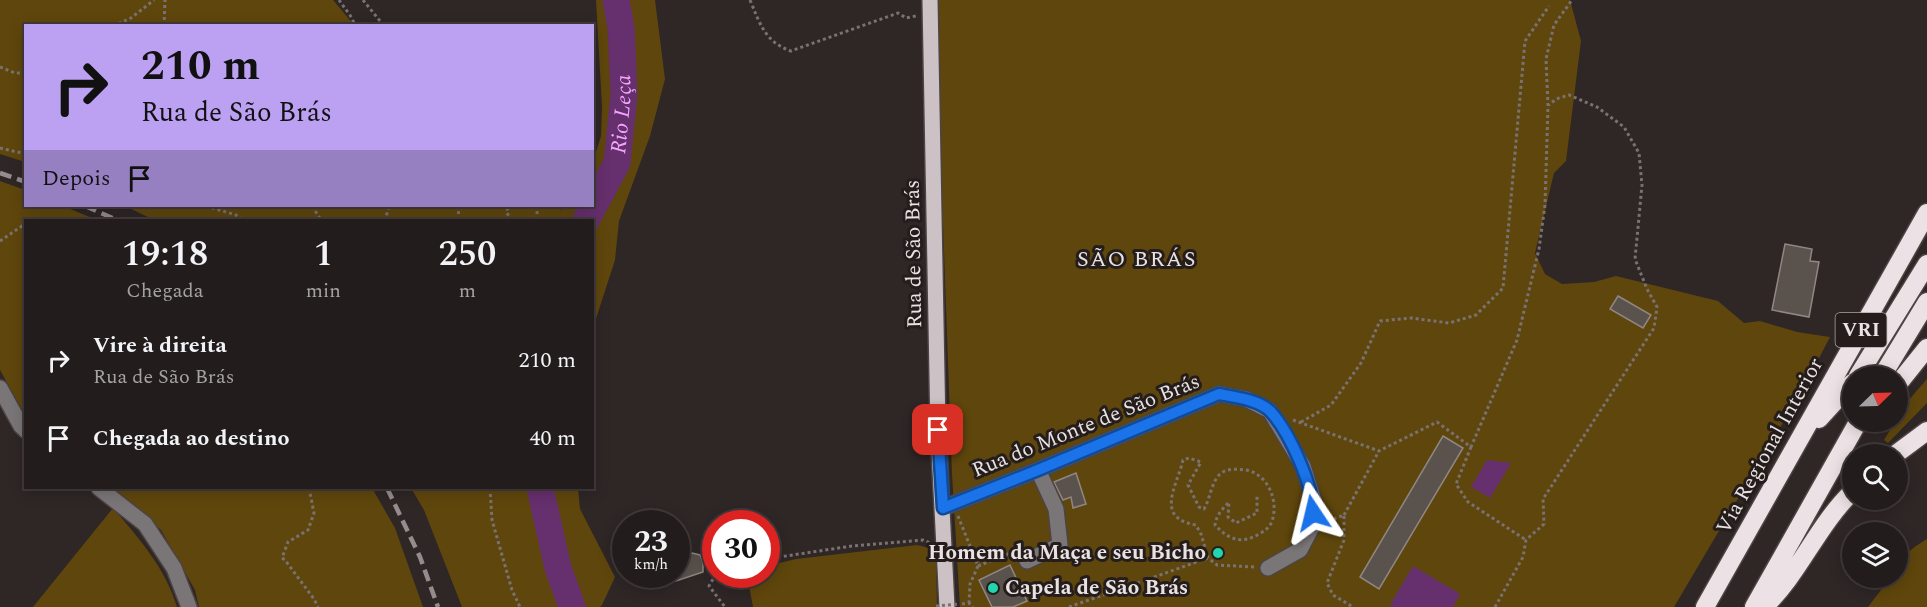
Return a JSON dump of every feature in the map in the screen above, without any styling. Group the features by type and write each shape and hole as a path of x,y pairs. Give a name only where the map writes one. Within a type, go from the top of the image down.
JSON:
{"highway":[{"name":"Via Regional Interior","path":"1705,607 1926,212"},
{"path":"1864,366 1927,264"},
{"name":"VRI","path":"1888,366 1927,302"},
{"path":"1908,372 1927,348"},
{"path":"1798,442 1842,394"},
{"path":"1908,445 1927,431"},
{"path":"1754,607 1853,432"},
{"path":"1836,464 1861,432"},
{"path":"1764,607 1779,593 1812,540 1842,501"}],"main road":[{"name":"Rua de São Brás","path":"930,6 938,430 948,606"}],"street":[{"path":"0,388 24,429"},
{"name":"Rua do Monte de São Brás","path":"943,508 1219,394 1246,399 1270,411"},
{"path":"1268,568 1300,550 1313,525 1314,501 1303,466 1270,411"},
{"path":"1028,561 1060,545 1056,509 1038,470"},
{"path":"100,489 145,524 174,568 189,607"}],"path":[{"path":"118,24 131,18 153,0"},
{"path":"164,24 165,0"},
{"path":"339,0 354,24"},
{"path":"363,0 382,24"},
{"path":"750,0 762,31 778,46 791,51 898,13 906,18 930,6"},
{"path":"1526,540 1468,502 1456,484 1517,340 1539,249 1545,205 1548,106 1546,59 1554,25 1572,0"},
{"path":"1301,422 1331,405 1361,363 1380,321 1411,318 1449,323 1476,315 1503,288 1525,41 1549,6"},
{"path":"0,67 15,73 24,73"},
{"path":"1495,607 1523,556 1526,540 1544,524 1542,499 1653,328 1657,307 1635,259 1642,185 1639,153 1624,127 1597,107 1569,95 1556,99 1548,106"},
{"path":"0,148 24,154"},
{"path":"210,207 242,219"},
{"path":"0,241 22,226 24,227"},
{"path":"1270,411 1378,451"},
{"path":"1353,607 1333,595 1327,583 1344,540 1344,515 1378,451 1437,423 1471,447"},
{"path":"1257,496 1257,513 1236,523 1228,517 1229,502 1222,510 1215,520 1215,525 1226,536 1250,540 1266,531 1272,523 1274,508 1271,491 1260,476 1249,471 1232,469 1222,473 1216,479 1204,509 1199,507 1188,485 1201,462 1189,458 1184,460 1173,488 1171,506 1174,513 1185,523 1196,525 1202,534 1208,558 1217,565 1268,568"},
{"path":"309,489 314,513 308,530 288,542 282,558 318,607"},
{"path":"490,489 492,520 512,590 520,607"},
{"path":"1313,525 1344,515"},
{"path":"959,518 978,566"},
{"path":"780,557 852,546 923,540 933,544 944,553"},
{"path":"973,607 969,603 969,584 978,566 1010,553 1028,561"},
{"path":"1069,607 1208,558"},
{"path":"711,588 726,607"},
{"path":"948,606 969,603"}],"shaded area":[{"path":"0,0 333,0 353,24 24,24 24,162 0,154"},
{"path":"596,0 655,0 665,79 650,136 619,221 615,260 594,325 594,219 152,219 127,207 560,207 561,210 563,207 594,207 594,158 601,136 602,107"},
{"path":"935,0 1570,0 1581,41 1566,161 1554,173 1535,253 1545,274 1562,284 1594,282 1616,276 1718,301 1744,323 1760,321 1797,332 1830,337 1804,387 1674,607 960,607 952,474"},
{"path":"0,181 24,190 24,207 65,207 95,219 24,219 24,413 0,370"},
{"path":"1927,379 1927,403 1908,422 1908,402"},
{"path":"1889,432 1899,432 1888,443 1884,440"},
{"path":"1487,460 1511,463 1490,498 1471,487"},
{"path":"115,489 373,489 395,528 423,607 199,607 195,590 161,530"},
{"path":"412,489 578,489 580,509 612,571 612,583 602,605 600,607 462,607 424,510"},
{"path":"113,508 159,567 177,607 33,607"},
{"path":"1927,539 1927,607 1868,607 1882,588 1908,588 1908,552"},
{"path":"917,545 929,548 936,555 937,607 753,607 749,588 780,588 780,563"},
{"path":"1413,566 1460,594 1453,607 1394,607 1390,605"}],"building":[{"path":"1785,244 1812,249 1810,261 1819,262 1809,317 1772,310"},
{"path":"1618,296 1651,315 1643,328 1610,309"},
{"path":"1443,436 1463,448 1379,589 1360,577"},
{"path":"1076,473 1086,504 1073,508 1071,497 1063,500 1054,482"},
{"path":"690,554 700,555 702,572 690,576"},
{"path":"1010,565 1027,601 1013,607 992,607 979,580"}],"waterway":[{"name":"Rio Leça","path":"594,205 617,163 624,94 621,28 616,0"},
{"name":"Rio Leça","path":"587,219 593,207"},
{"name":"Rio Leça","path":"540,489 558,568 572,607"}],"railway":[{"path":"0,173 24,181"},
{"path":"87,207 115,219"},
{"path":"387,489 420,557 438,607"}],"place":[{"name":"Homem da Maça e seu Bicho","path":"1218,553"},
{"name":"Capela de São Brás","path":"993,588"}],"district":[{"name":"SÃO BRÁS","path":"1137,259"}],"route":[{"path":"938,430 943,508 1219,394 1246,399 1270,411 1288,439 1303,466 1314,501 1313,513"}]}
